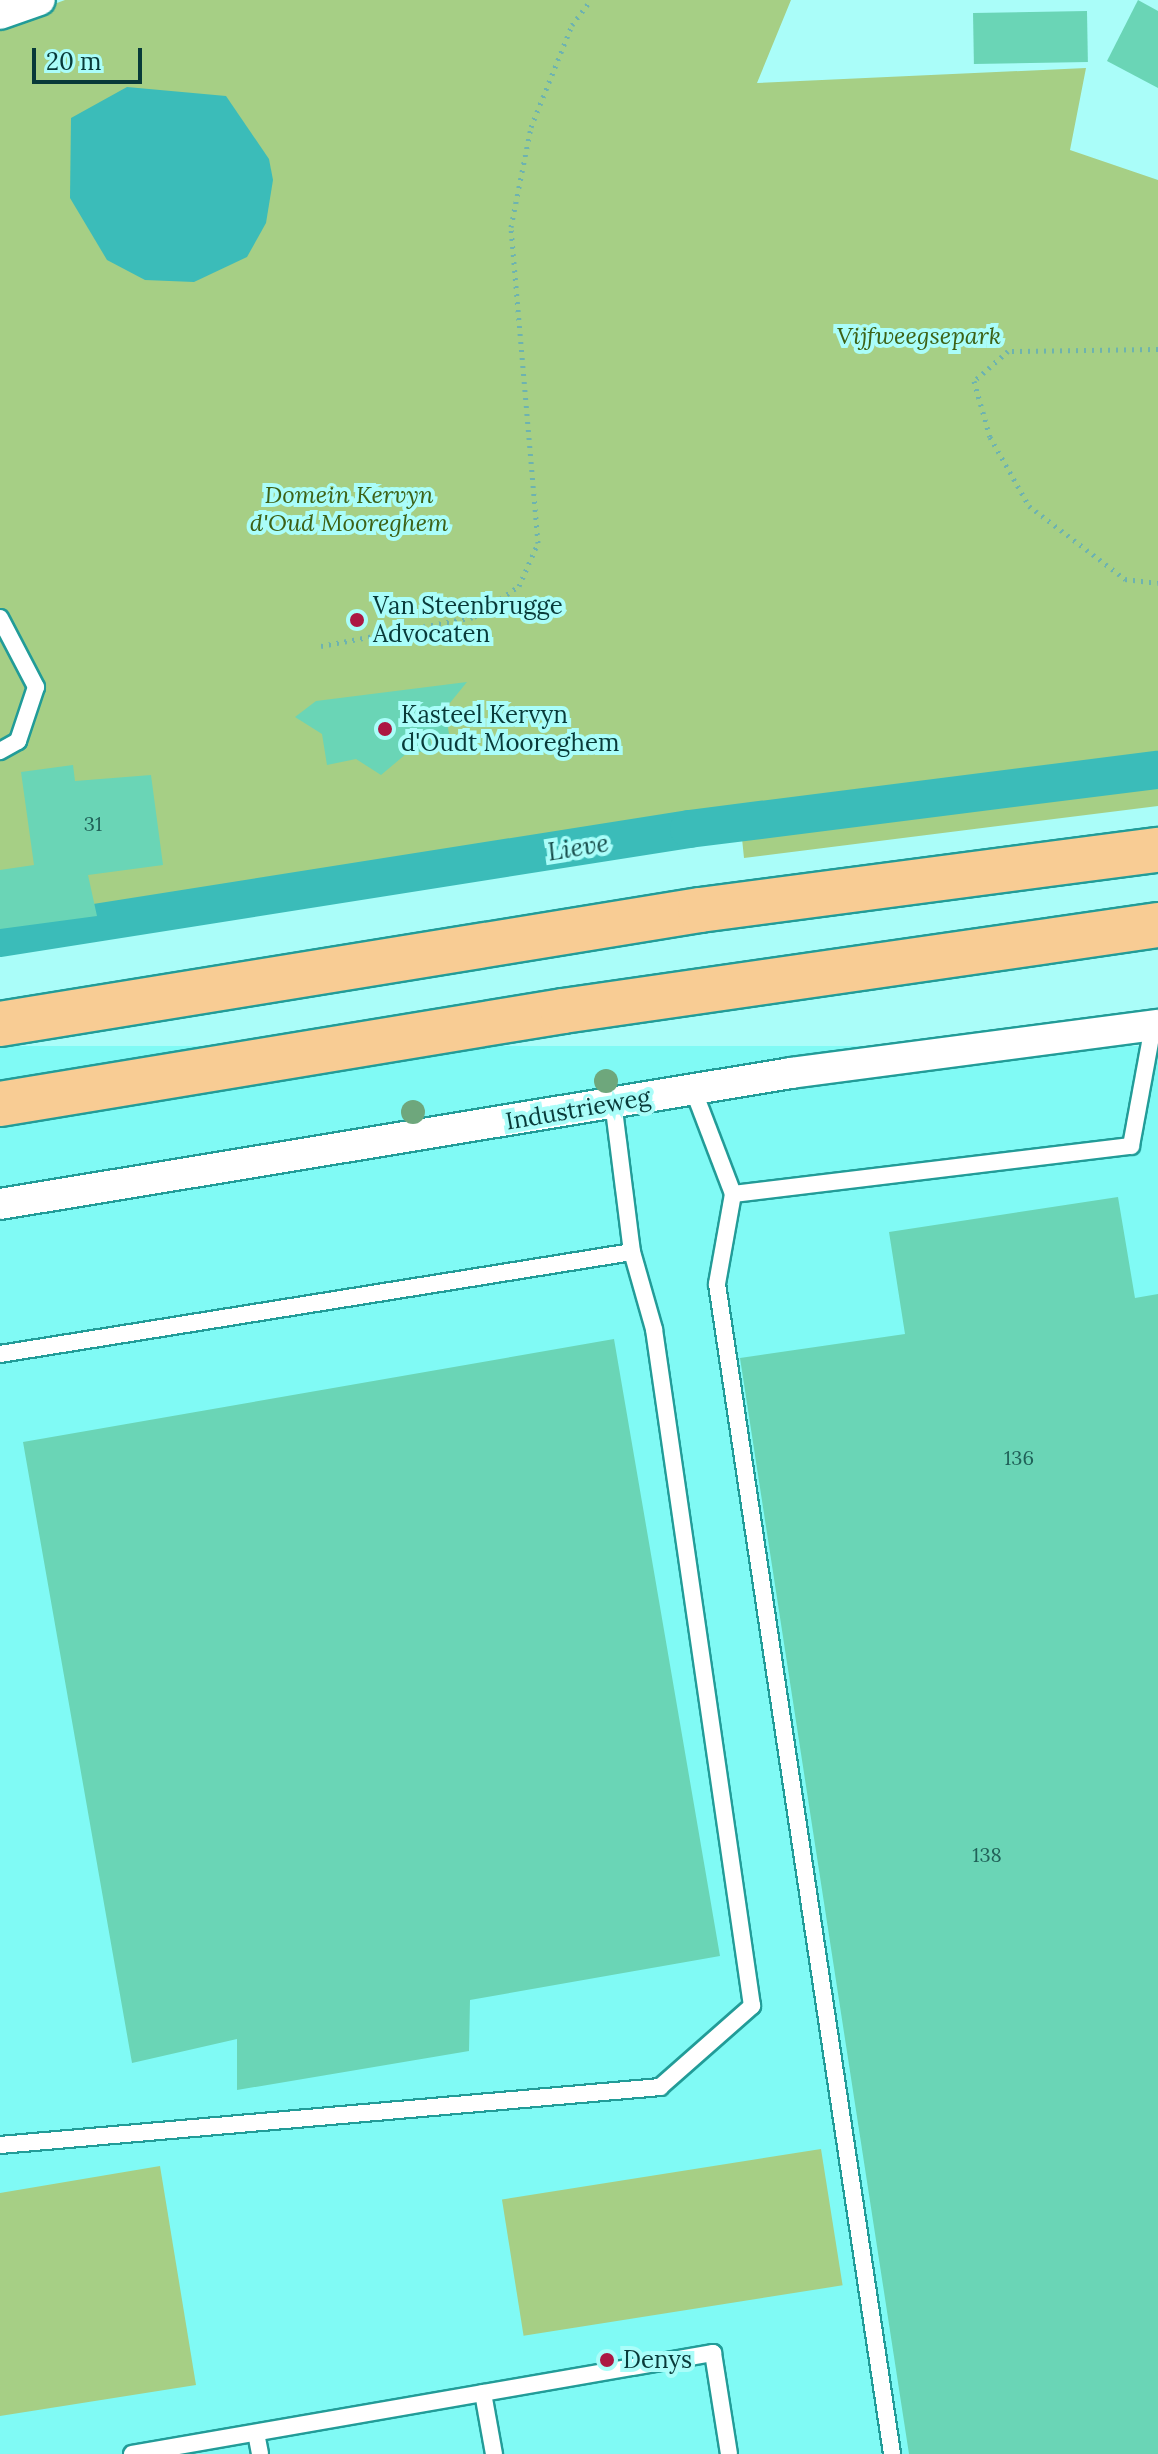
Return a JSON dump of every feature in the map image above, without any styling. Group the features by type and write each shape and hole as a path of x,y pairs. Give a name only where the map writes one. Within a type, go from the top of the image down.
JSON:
{"highway":[{"path":"0,1024 700,910 1158,850"},
{"path":"0,1104 548,1013 1158,925"}],"street":[{"path":"0,14 40,0"},
{"name":"Industrieweg","path":"0,1204 693,1089 1156,1025"}],"lane":[{"path":"0,618 36,687 18,741 0,751"},
{"path":"733,1194 1131,1146 1156,1025"},
{"path":"693,1089 733,1194 717,1284 892,2454"},
{"path":"0,2145 660,2087 752,2006 654,1329 632,1252 613,1102"},
{"path":"0,1354 632,1252"},
{"path":"132,2454 713,2353 729,2454"},
{"path":"483,2393 494,2454"},
{"path":"256,2433 260,2454"}],"path":[{"path":"321,646 474,617 519,586 538,543 511,227 531,127 572,25 591,0"},
{"path":"1158,349 1008,351 974,381 990,437 1029,506 1125,579 1158,583"}],"shaded area":[{"path":"127,87 226,96 269,159 273,180 266,223 247,257 194,282 145,280 107,260 70,198 71,118"},
{"path":"0,1046 1158,1046 1158,2454 0,2454"}],"green space":[{"name":"Domein Kervyn d'Oud Mooreghem","path":"65,0 791,0 757,83 1086,68 1070,150 1158,180 1158,806 744,858 739,809 0,923 0,24"},
{"path":"821,2149 843,2285 524,2336 502,2200"},
{"path":"160,2166 196,2385 0,2416 0,2193"}],"building":[{"path":"1138,0 1158,11 1158,88 1107,61"},
{"path":"1087,11 1088,62 974,64 973,13"},
{"name":"Kasteel Kervyn d'Oudt Mooreghem","path":"467,682 445,709 449,734 430,737 432,750 406,754 381,775 356,759 327,765 322,734 295,717 316,701"},
{"path":"73,765 75,781 151,775 163,865 88,875 97,916 0,929 0,870 34,865 21,772"},
{"path":"1118,1197 1135,1298 1158,1294 1158,2454 909,2454 740,1358 905,1334 889,1232"},
{"path":"614,1339 720,1956 470,2000 469,2051 237,2090 237,2039 132,2063 23,1442"}],"waterway":[{"name":"Lieve","path":"0,938 689,829 1158,770"}],"place":[{"name":"Van Steenbrugge Advocaten","path":"357,620"},
{"name":"Kasteel Kervyn d'Oudt Mooreghem","path":"385,729"},
{"name":"Denys","path":"607,2360"}],"park label":[{"name":"Vijfweegsepark","path":"919,336"}]}
